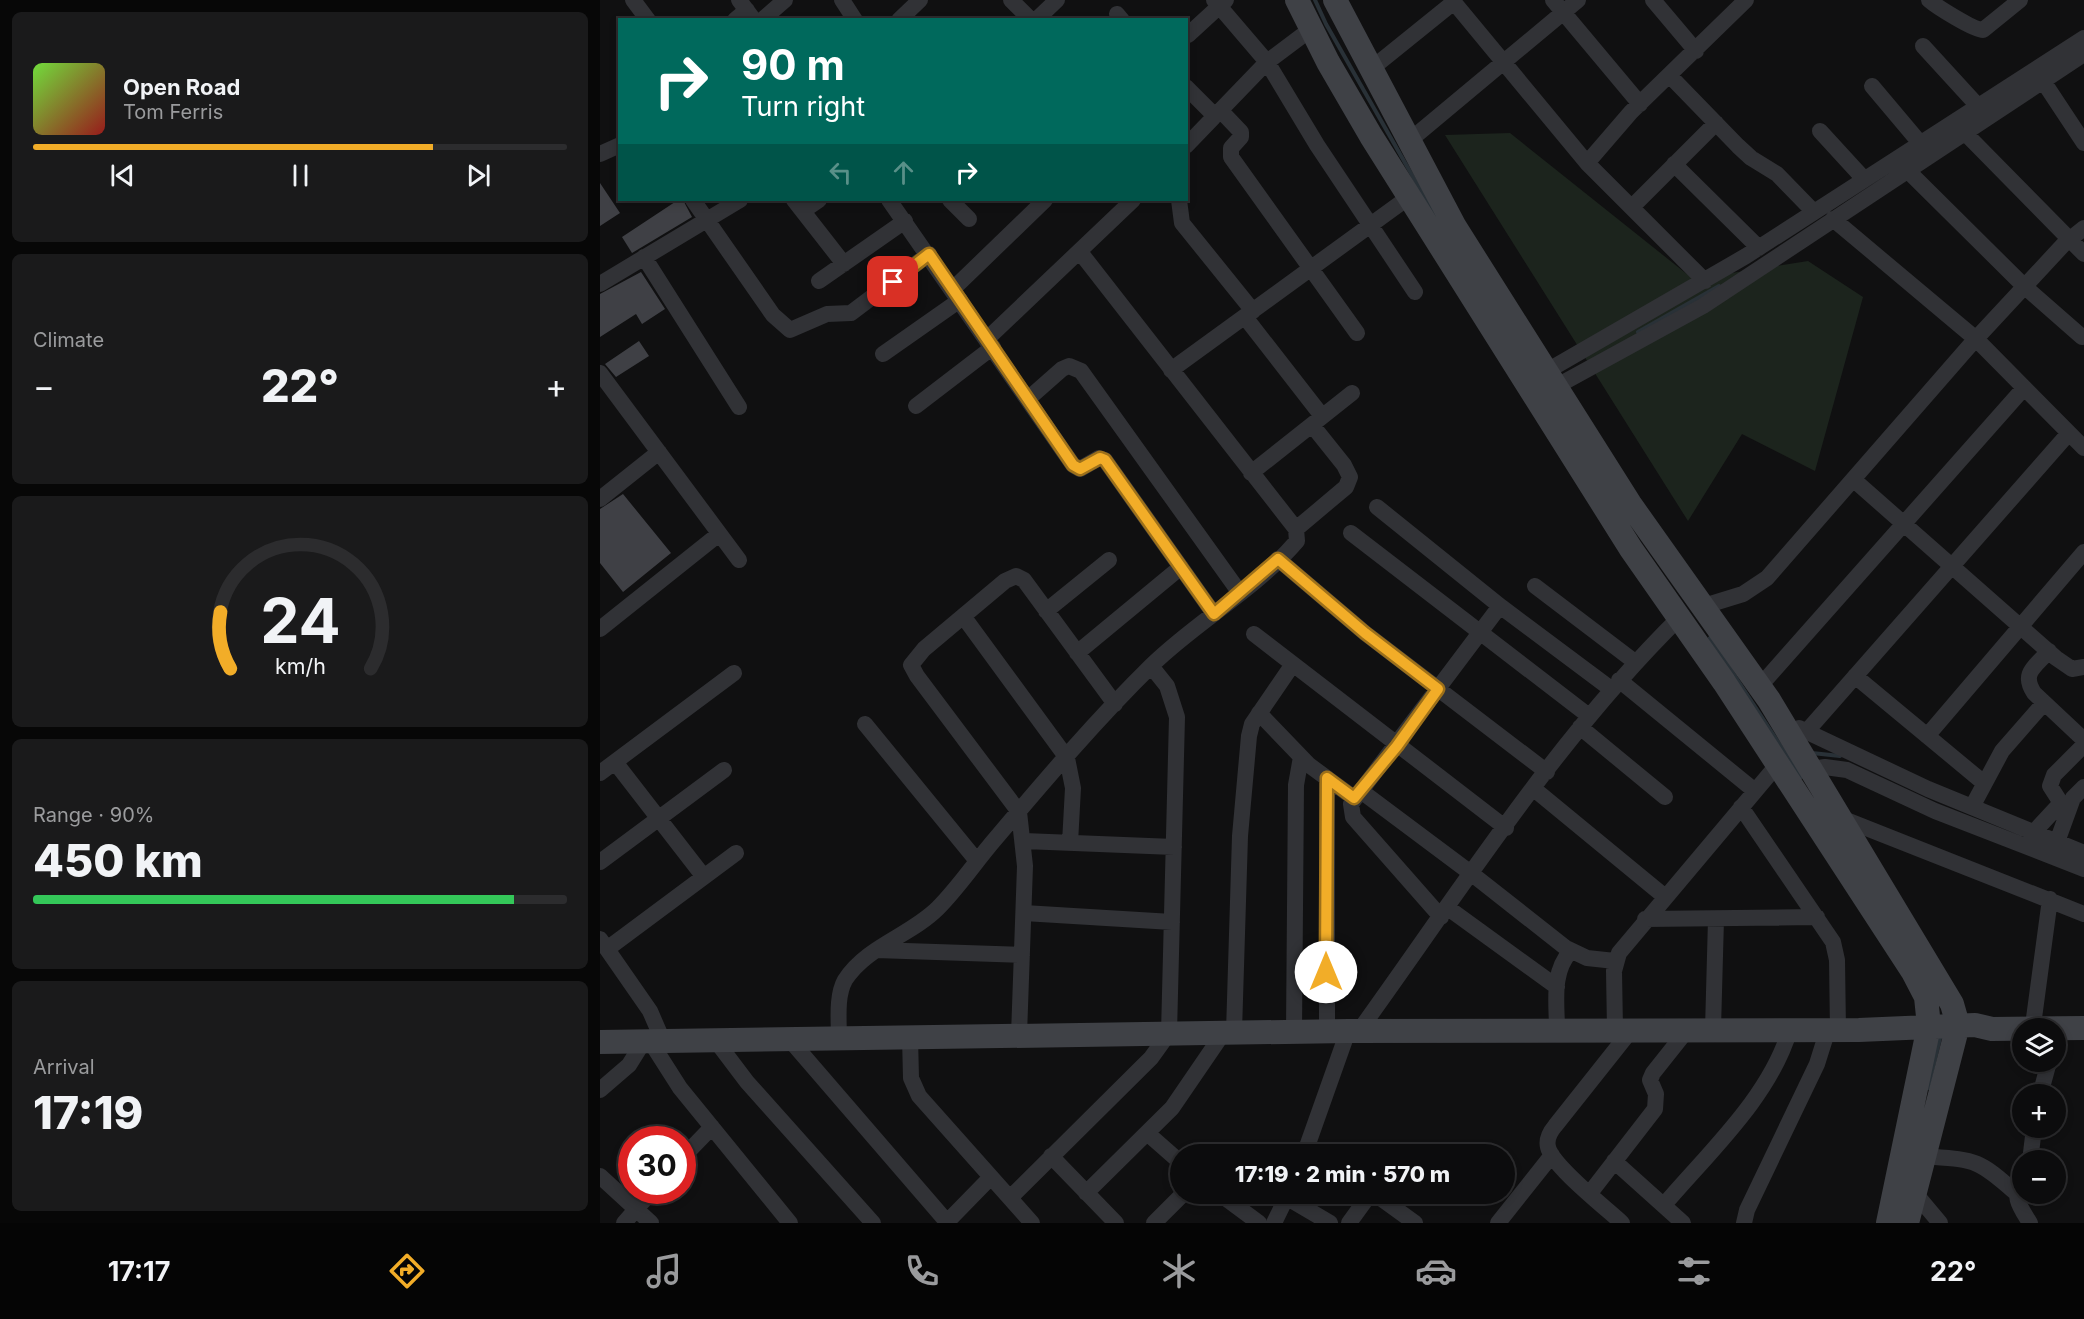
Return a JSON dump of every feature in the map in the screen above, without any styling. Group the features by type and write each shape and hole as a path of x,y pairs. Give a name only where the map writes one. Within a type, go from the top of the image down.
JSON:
{"street":[{"path":"633,0 646,18"},
{"path":"764,18 785,0"},
{"path":"842,0 854,18"},
{"path":"901,18 920,0"},
{"path":"1011,0 1032,18"},
{"path":"1036,18 1057,0"},
{"path":"1297,0 1344,90 1409,197 1631,549 1680,617 1778,764 1913,972 1926,996 1929,1026 1888,1223"},
{"path":"1335,0 1455,227 1630,504 1704,606 1782,720 1966,1025"},
{"path":"1409,141 1504,62 1558,6 1578,0"},
{"path":"1653,0 1696,51"},
{"path":"1587,163 1640,105 1746,0"},
{"path":"1929,0 1941,11 1961,18 1976,30 1983,30 2011,3"},
{"path":"1371,69 1453,1 1587,163 1705,281"},
{"path":"1188,35 1220,2 1267,62 1317,145 1415,292"},
{"path":"1558,6 1640,105"},
{"path":"1188,144 1267,62 1311,29"},
{"path":"1552,379 2084,38"},
{"path":"1923,46 1977,105"},
{"path":"1552,379 1703,306 2084,54"},
{"path":"1670,76 1751,158 1777,174 1814,212"},
{"path":"2043,81 2084,143"},
{"path":"1872,86 1920,143"},
{"path":"1188,89 1240,132 1241,136 1231,148 1231,157 1357,333"},
{"path":"1632,207 1716,123"},
{"path":"1820,131 1864,179"},
{"path":"1964,132 2084,254"},
{"path":"600,154 618,146"},
{"path":"1674,164 1759,248"},
{"path":"1907,170 2024,286 2082,337"},
{"path":"1171,370 1409,197"},
{"path":"694,201 773,315 790,330 827,314 850,314 929,254"},
{"path":"600,284 738,201"},
{"path":"815,201 798,205 843,264"},
{"path":"890,201 957,294 1076,468 1085,468 1100,458 1105,460 1214,614"},
{"path":"951,201 969,219"},
{"path":"883,354 957,294 1044,201"},
{"path":"916,406 990,343 1132,201"},
{"path":"1179,201 1182,223 1249,314 1350,477 1346,487 1296,529"},
{"path":"1833,219 1976,339 2084,448"},
{"path":"819,281 905,221"},
{"path":"1704,606 1743,594 1767,578 2024,286 2070,239 2084,228"},
{"path":"839,1038 843,984 852,970 876,950 938,908 1019,812 1151,666 1240,593 1297,541 1296,529 1080,252"},
{"path":"644,257 739,407"},
{"path":"1028,399 1062,369 1068,366 1082,371 1240,593"},
{"path":"600,373 739,560"},
{"path":"1760,686 2024,387"},
{"path":"1251,473 1352,393"},
{"path":"1807,732 2068,433"},
{"path":"600,499 659,452"},
{"path":"1854,480 2049,651 2072,669 2084,667"},
{"path":"1377,507 1500,606 1615,685 1755,791"},
{"path":"1352,533 1480,633 1585,722 1665,797"},
{"path":"600,629 719,534"},
{"path":"1927,736 2084,552"},
{"path":"1278,559 1365,633 1547,772"},
{"path":"1046,611 1109,560"},
{"path":"1077,653 1181,567"},
{"path":"1019,1035 1024,913 1024,841 1019,812 912,669 913,661 924,649 1012,576 1024,580 1116,704"},
{"path":"1535,586 1635,662"},
{"path":"1500,606 1397,746 1358,794 1350,808 1353,817 1444,912 1557,987"},
{"path":"963,616 1067,758 1071,768 1072,788 1070,843"},
{"path":"1308,1144 1345,1031 1444,912 1585,722 1635,662 1680,617"},
{"path":"1254,634 1506,828"},
{"path":"2049,651 2027,679 2034,693 2084,740"},
{"path":"1086,1193 1172,1108 1229,1032 1247,751 1252,724 1293,664"},
{"path":"1010,1198 1151,1058 1169,1033 1177,717 1167,686 1151,666"},
{"path":"600,773 734,673"},
{"path":"1856,676 1984,783"},
{"path":"1972,807 2012,738 2044,702"},
{"path":"1259,713 1301,757 1327,778 1358,794 1472,874 1571,951 1587,958 1615,961"},
{"path":"1782,720 1972,807 2084,853"},
{"path":"865,724 977,861"},
{"path":"2033,833 2059,805 2060,800 2050,786 2054,775 2084,745"},
{"path":"1294,1031 1296,784 1301,757"},
{"path":"615,762 704,877"},
{"path":"1622,1223 1552,1155 1548,1148 1549,1134 1624,1029 1615,961 1664,896 1778,764"},
{"path":"1812,769 1825,767 1847,770 1935,811 2084,869"},
{"path":"600,862 724,770"},
{"path":"1327,778 1345,1031"},
{"path":"2057,842 2073,798 2084,787"},
{"path":"1534,789 1664,896"},
{"path":"1741,807 1836,950 1833,1029 1747,1210 1744,1223"},
{"path":"1841,818 2084,914"},
{"path":"1024,841 1174,847"},
{"path":"736,853 604,944 650,1011 653,1041 674,1080 712,1126 782,1220"},
{"path":"2050,899 2034,1018 2084,1017"},
{"path":"1024,913 1172,921"},
{"path":"1646,919 1816,917"},
{"path":"1713,1029 1716,919"},
{"path":"876,950 1022,955"},
{"path":"1557,1030 1557,987 1562,961 1571,951"},
{"path":"1966,1025 1991,1019 2012,1019"},
{"path":"1907,1223 1923,1156 1966,1025"},
{"path":"600,1042 1294,1031 1833,1029 1966,1025 2012,1031"},
{"path":"2066,1033 2084,1028"},
{"path":"1590,1193 1655,1109 1656,1094 1650,1080 1688,1029"},
{"path":"1664,1205 1741,1116 1776,1065 1790,1029"},
{"path":"910,1037 911,1078 919,1096 1032,1223"},
{"path":"790,1040 946,1222 991,1177"},
{"path":"600,1090 653,1041"},
{"path":"716,1041 747,1082 873,1223"},
{"path":"696,1143 712,1126"},
{"path":"1147,1133 1170,1153"},
{"path":"1498,1223 1552,1155"},
{"path":"1051,1156 1116,1223"},
{"path":"1923,1156 1972,1160 2012,1183"},
{"path":"1614,1161 1683,1223"},
{"path":"600,1176 651,1223"},
{"path":"1914,1192 1940,1223"},
{"path":"624,1223 640,1204"},
{"path":"1154,1223 1173,1204"},
{"path":"1233,1204 1259,1223"},
{"path":"1274,1223 1283,1204"},
{"path":"1301,1204 1330,1223"},
{"path":"1349,1223 1363,1204"},
{"path":"1389,1204 1415,1223"},
{"path":"2019,1204 2030,1223"}],"shaded area":[{"path":"1510,133 1693,279 1808,261 1863,297 1815,471 1742,434 1688,521 1445,135"}],"building":[{"path":"600,183 620,213 600,226"},
{"path":"676,201 684,201 692,217 632,253 622,237"},
{"path":"641,272 665,309 642,324 636,314 600,337 600,294"},
{"path":"639,341 649,356 616,377 605,364"},
{"path":"623,494 671,553 623,592 600,563 600,509"}],"waterway":[{"path":"1315,0 1326,24 1437,219"},
{"path":"1638,332 1719,286"},
{"path":"1710,638 1801,777"},
{"path":"1812,753 1840,756"},
{"path":"1928,1088 1940,1038"}],"route":[{"path":"893,282 929,254 1073,465 1080,469 1100,458 1105,460 1214,614 1278,559 1365,633 1438,689 1397,746 1354,798 1327,778 1326,972"}]}
